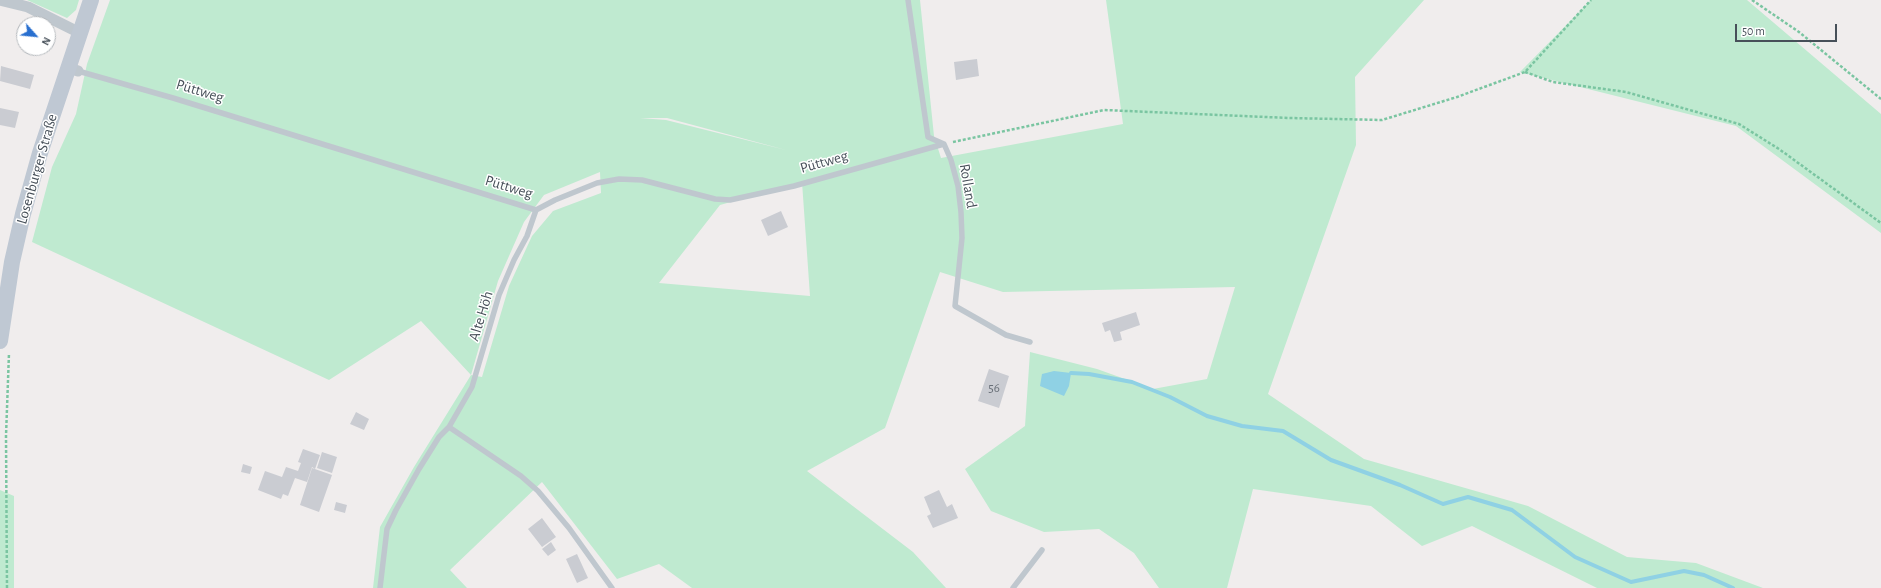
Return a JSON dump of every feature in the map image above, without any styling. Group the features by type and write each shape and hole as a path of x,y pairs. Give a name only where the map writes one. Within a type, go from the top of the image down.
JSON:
{"main road":[{"name":"Losenburger Straße","path":"5,344 12,262 23,214 40,153 74,70 80,33 91,0"}],"street":[{"path":"0,0 28,7 80,33"}],"lane":[{"path":"908,0 928,137 944,144"},
{"name":"Püttweg","path":"74,70 173,98 536,210 555,200 597,183 619,179 642,180 715,199 730,200 794,186 944,144"},
{"name":"Rolland","path":"944,144 951,160 958,186 962,212 961,245 955,306 1006,335 1030,342"},
{"name":"Alte Höh","path":"380,588 387,529 419,469 439,437 449,427 472,387 499,295 514,260 527,236 536,210"},
{"path":"449,427 521,476 538,491 574,534 612,588"},
{"path":"1013,588 1042,550"}],"path":[{"path":"944,144 1104,110 1289,118 1382,120 1457,97 1525,72 1591,0"},
{"path":"1752,0 1799,32 1881,99"},
{"path":"1525,72 1553,82 1626,92 1739,124 1779,149 1881,223"},
{"path":"5,344 7,588"}],"green space":[{"path":"27,0 79,0 76,10 67,18"},
{"path":"110,0 920,0 934,136 941,158 1123,124 1106,0 1424,0 1355,77 1356,145 1268,394 1364,459 1528,506 1627,557 1696,563 1763,588 1597,588 1472,526 1422,546 1371,506 1253,489 1227,588 1159,588 1134,553 1099,529 1044,532 991,511 965,469 1025,426 1030,352 1097,369 1153,389 1207,379 1235,287 1003,292 940,272 885,428 807,471 913,552 946,588 692,588 659,564 617,579 542,482 450,570 467,588 373,588 380,527 414,467 471,375 421,321 329,380 32,242 52,167 76,114 87,64","holes":["640,118 667,118 786,150 666,120","600,172 601,193 553,211 532,236 509,286 482,377 471,375 498,281 524,222 544,195","802,182 810,296 659,283 720,205"]},
{"path":"1591,0 1747,0 1881,114 1881,233 1736,126 1520,72"},
{"path":"0,490 14,496 14,588 0,588"}],"water":[{"path":"1054,371 1071,373 1069,386 1064,396 1040,386 1042,374"}],"building":[{"path":"977,59 979,76 956,80 954,62"},
{"path":"1,66 34,75 30,89 0,81"},
{"path":"0,108 19,112 15,128 0,125"},
{"path":"781,211 788,227 768,236 761,220"},
{"path":"1136,312 1140,325 1120,332 1122,340 1114,342 1110,330 1105,332 1102,323"},
{"path":"989,369 1009,376 999,408 978,401"},
{"path":"356,412 369,419 364,430 350,424"},
{"path":"303,449 320,455 315,469 312,467 307,482 295,478 288,496 283,494 281,499 258,490 265,471 282,477 286,467 298,471 301,463 298,462"},
{"path":"322,452 337,457 332,473 317,468"},
{"path":"243,464 252,467 250,474 241,472"},
{"path":"312,468 332,475 319,512 300,505"},
{"path":"939,490 947,507 952,504 958,518 933,528 927,516 931,514 924,497"},
{"path":"336,502 347,505 345,513 334,510"},
{"path":"542,518 556,537 542,547 528,529"},
{"path":"551,542 556,550 548,556 542,549"},
{"path":"577,554 588,578 577,583 566,559"}],"waterway":[{"path":"1071,373 1089,374 1132,382 1170,397 1207,416 1242,426 1283,431 1331,460 1400,485 1443,504 1468,497 1512,510 1575,557 1631,582 1684,571 1704,575 1733,588"}]}
